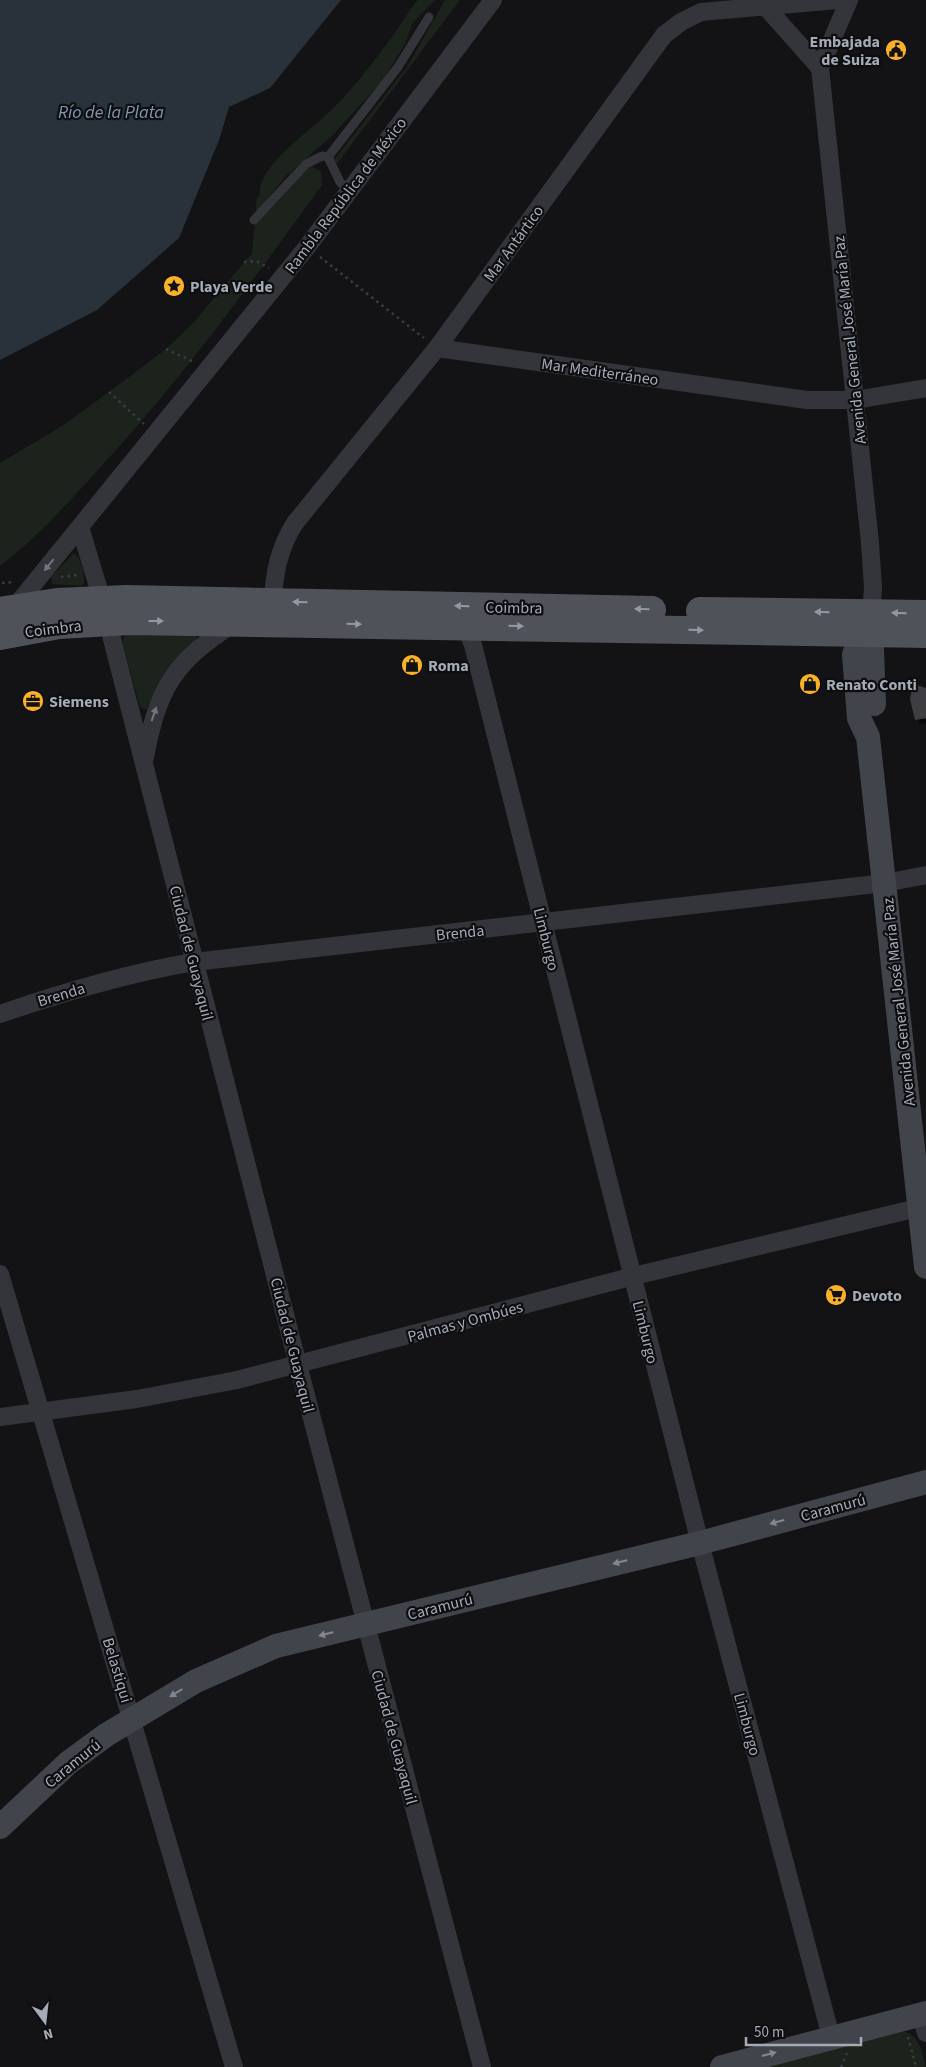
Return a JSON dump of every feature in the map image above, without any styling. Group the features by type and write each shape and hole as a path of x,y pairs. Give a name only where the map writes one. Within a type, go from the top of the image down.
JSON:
{"main road":[{"name":"Coimbra","path":"7,610 57,602 105,611 236,622 465,625 868,626 926,614"},
{"name":"Coimbra","path":"0,636 59,625 105,611 273,602 868,626 926,634"},
{"name":"Avenida General José María Paz","path":"868,626 854,655 859,718 868,737 923,1206 926,1267"},
{"name":"Caramurú","path":"0,1827 68,1764 106,1736 196,1681 276,1646 700,1543 926,1482"},
{"path":"722,2067 840,2045 924,2020"}],"street":[{"name":"Rambla República de México","path":"7,610 80,527 307,247 493,0"},
{"name":"Mar Antártico","path":"273,602 274,577 279,557 285,539 295,523 437,348 664,35 682,22 701,12 837,0"},
{"name":"Avenida General José María Paz","path":"849,0 820,68 870,544 873,588 868,626"},
{"path":"765,6 820,68"},
{"name":"Mar Mediterráneo","path":"437,348 807,400 855,400 926,388"},
{"path":"80,527 105,611"},
{"name":"Ciudad de Guayaquil","path":"105,611 365,1624 482,2067"},
{"path":"144,762 152,717 168,684 188,658 205,642 236,622"},
{"name":"Limburgo","path":"465,625 472,645 634,1276 637,1297 700,1543 840,2045"},
{"name":"Brenda","path":"0,1014 60,993 194,962 885,883 926,875"},
{"name":"Palmas y Ombúes","path":"0,1417 177,1393 298,1365 634,1276 923,1206"},
{"name":"Belastiqui","path":"0,1274 234,2067"}],"lane":[{"path":"328,157 398,66 429,17"},
{"path":"254,220 306,164 322,156 328,157"},
{"path":"328,157 340,182 349,191"}],"path":[{"path":"307,247 437,348"},
{"path":"244,262 256,261 272,270"},
{"path":"166,349 200,365"},
{"path":"109,392 148,429"},
{"path":"900,2039 909,2037 916,2067"},
{"path":"840,2045 841,2067"}],"shaded area":[{"path":"418,0 435,0 413,22 405,44 383,80 333,135 285,177 267,199 299,171 313,167 321,172 322,185 269,259 186,367 128,437 51,521 0,566 0,463 62,426 109,392 166,349 194,322 252,253 257,197 260,196 261,186 266,174 284,152 325,116 352,88 369,68"},
{"path":"445,0 460,0 330,173 333,161 407,67"},
{"path":"74,553 82,566 84,583 81,586 52,584 51,577"},
{"path":"127,632 195,634 197,638 146,710 140,707 122,642"},
{"path":"899,2031 911,2035 918,2043 926,2067 758,2067"}],"water":[{"name":"Río de la Plata","path":"0,0 341,0 270,88 229,107 219,140 179,238 97,310 0,360"}],"building":[{"path":"913,684 926,688 926,718 915,720 910,699"}],"place":[{"name":"Embajada de Suiza","path":"896,50"},
{"name":"Playa Verde","path":"174,286"},
{"name":"Roma","path":"412,665"},
{"name":"Renato Conti","path":"810,684"},
{"name":"Siemens","path":"33,701"},
{"name":"Devoto","path":"836,1295"}]}
